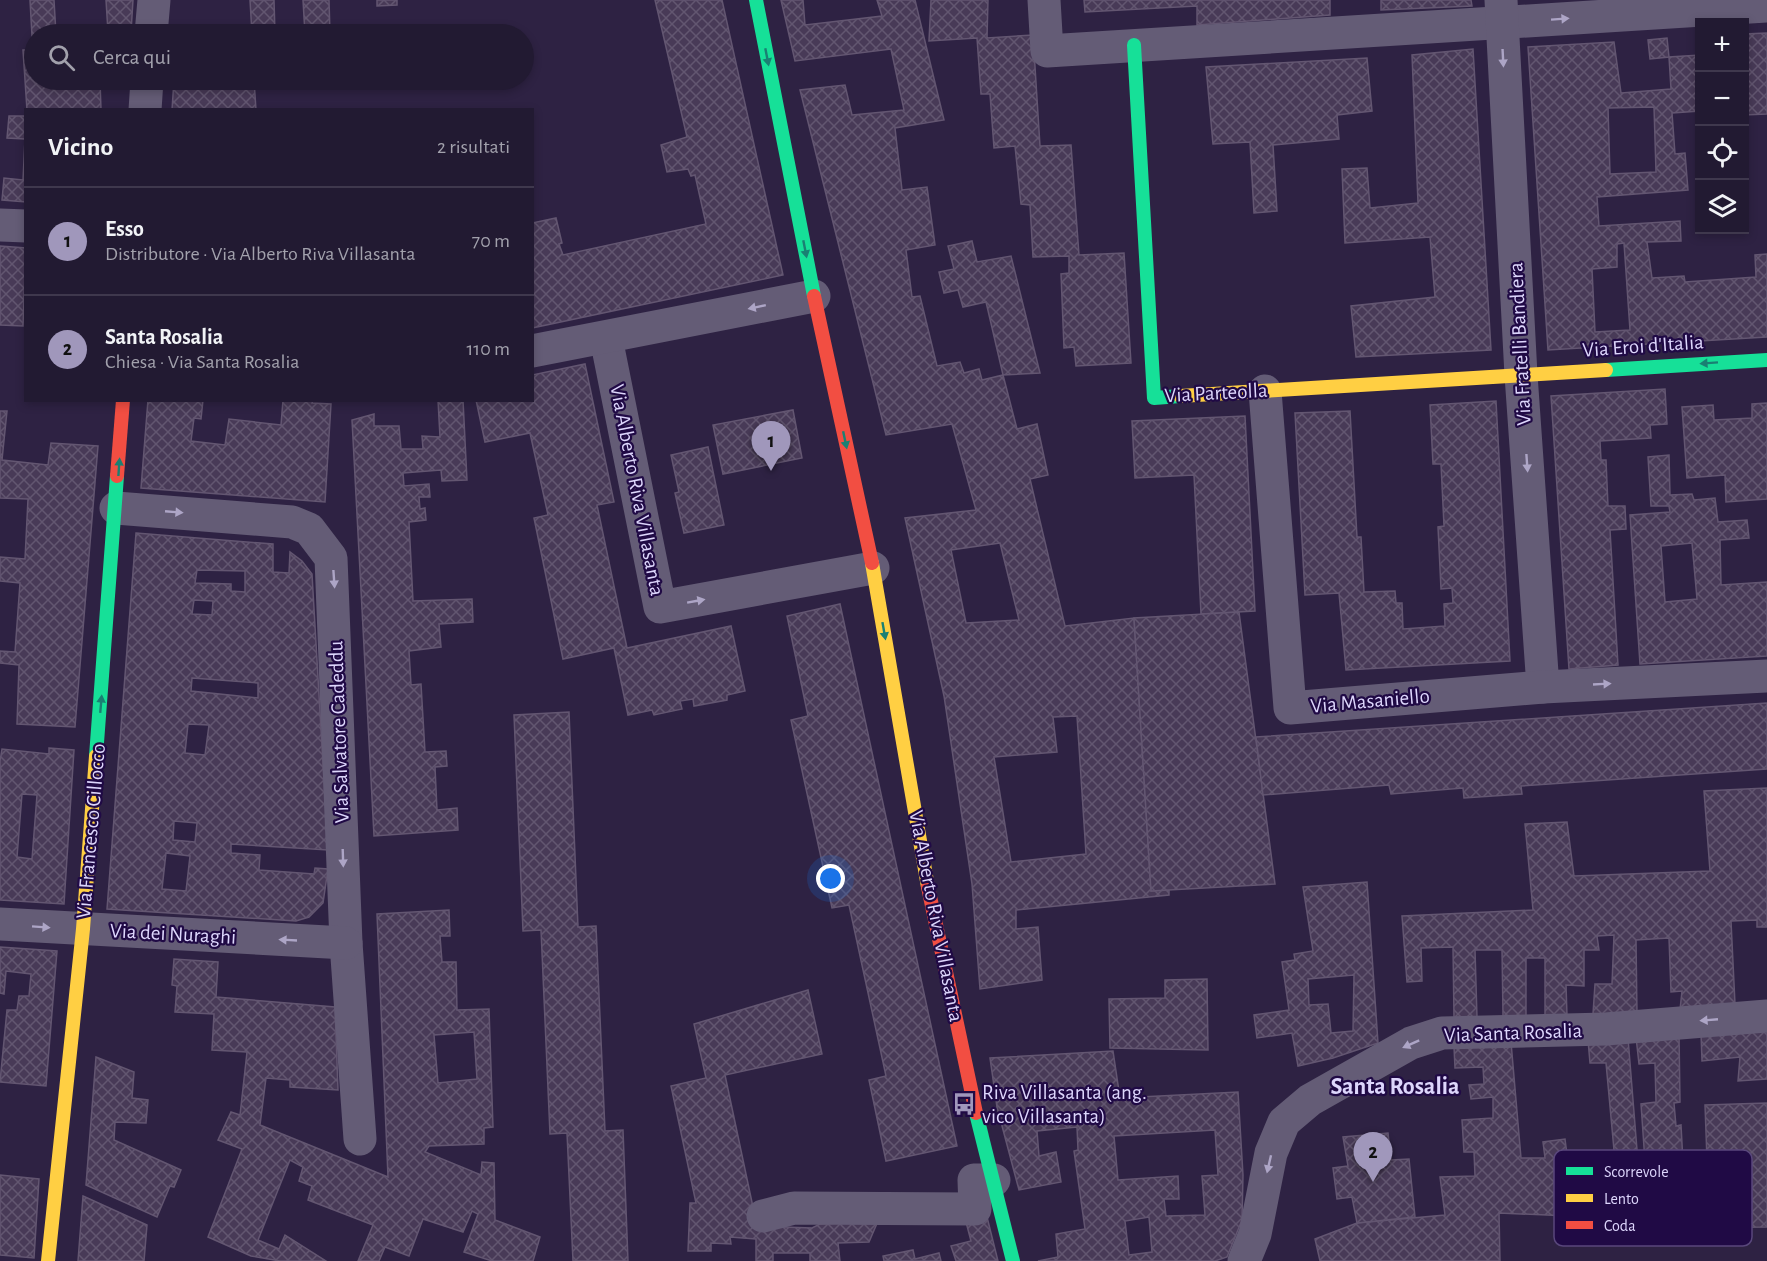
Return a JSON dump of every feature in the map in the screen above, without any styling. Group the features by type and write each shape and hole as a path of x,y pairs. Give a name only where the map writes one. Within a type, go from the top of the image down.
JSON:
{"street":[{"path":"152,24 154,0"},
{"name":"Via Alberto Riva Villasanta","path":"756,0 814,296 873,568 927,883 974,1104 1013,1261"},
{"path":"1044,0 1047,51 1501,11 1767,6"},
{"name":"Via Fratelli Bandiera","path":"1501,11 1521,375 1544,687"},
{"name":"Via Parteolla","path":"1134,45 1154,398 1521,375"},
{"path":"145,108 146,90"},
{"path":"0,225 24,226"},
{"path":"534,351 814,296"},
{"name":"Via Alberto Riva Villasanta","path":"606,338 660,607 873,568"},
{"name":"Via Eroi d'Italia","path":"1521,375 1767,360"},
{"name":"Via Masaniello","path":"1265,391 1290,708 1544,687 1767,676"},
{"name":"Via Francesco Cillocco","path":"48,1261 83,929 123,402"},
{"name":"Via Salvatore Cadeddu","path":"116,508 292,522 309,529 332,558 346,943 360,1138"},
{"name":"Via dei Nuraghi","path":"0,924 346,943"},
{"name":"Via Santa Rosalia","path":"1244,1261 1255,1234 1271,1153 1284,1122 1310,1100 1411,1043 1442,1033 1606,1029 1767,1016"},
{"path":"763,1216 794,1208 975,1209 974,1180 993,1180"}],"building":[{"path":"30,0 54,0 55,24 31,24"},
{"path":"106,0 133,0 132,24 108,24"},
{"path":"250,0 274,0 275,24 251,24"},
{"path":"303,0 329,0 330,24 304,24"},
{"path":"377,0 397,0 397,5 377,6"},
{"path":"655,0 722,0 783,275 534,328 534,223 556,218 562,243 559,244 563,255 706,224 695,175 691,176 688,169 667,172 661,145 687,137"},
{"path":"781,0 803,0 805,25 882,16 877,0 915,0 944,120 895,128 902,190 927,187 935,245 906,250 912,297 920,296 937,366 960,362 964,373 979,369 982,380 1003,375 1017,429 1037,424 1048,475 1030,479 1065,626 1134,618 1151,891 1169,890 1169,895 1016,910 1016,929 1038,927 1042,980 980,989 972,884 944,696 905,518 976,510 952,424 886,435 800,90 845,85 852,115 904,110 891,49 795,61","holes":["1000,543 1019,620 966,623 951,550","1077,716 1086,854 1011,862 994,757 1057,752 1053,717"]},
{"path":"931,0 988,0 987,38 1033,35 1040,146 1071,145 1079,255 1124,253 1131,363 1076,366 1074,347 1064,348 1061,274 1069,273 1069,256 1033,257 1030,205 1021,204 1015,146 994,148 990,94 981,94 977,38 929,41"},
{"path":"1084,0 1330,0 1330,15 1197,25 1197,6 1085,12"},
{"path":"1381,0 1471,0 1472,6 1381,10"},
{"path":"1767,33 1767,114 1749,115 1749,34"},
{"path":"1667,38 1669,57 1650,59 1648,40"},
{"path":"1614,42 1621,93 1671,89 1669,57 1695,55 1695,111 1672,113 1675,154 1685,153 1688,190 1597,197 1599,226 1680,221 1681,241 1647,242 1652,278 1684,276 1685,282 1756,277 1755,255 1767,254 1767,337 1548,350 1528,47","holes":["1654,107 1656,172 1610,174 1608,108","1624,243 1630,330 1595,332 1592,269 1617,267 1617,244"]},
{"path":"1473,49 1491,350 1356,357 1351,306 1435,297 1430,237 1345,243 1342,169 1367,168 1370,208 1418,203 1412,55"},
{"path":"1367,58 1372,111 1337,115 1339,139 1273,145 1277,211 1254,213 1250,142 1213,144 1206,67"},
{"path":"26,90 100,90 101,108 27,108"},
{"path":"173,90 255,90 256,108 172,108"},
{"path":"9,116 24,116 24,139 7,138"},
{"path":"24,160 24,202 2,200 4,178 23,180"},
{"path":"972,241 977,262 1011,256 1040,373 1003,375 986,302 963,307 958,290 944,293 939,272 954,269 948,246"},
{"path":"0,246 24,248 23,326 0,325"},
{"path":"585,364 614,502 597,505 627,648 731,626 745,691 727,695 727,700 694,706 693,699 680,701 682,709 654,715 652,710 628,715 614,648 563,659 534,518 548,515 530,433 485,442 476,402 534,402 534,375"},
{"path":"1665,389 1667,424 1650,425 1651,438 1600,441 1601,460 1606,460 1608,506 1625,506 1626,529 1610,530 1618,665 1569,669 1551,396"},
{"path":"1496,401 1510,661 1346,670 1339,593 1305,595 1295,413 1350,411 1357,537 1361,537 1364,592 1395,591 1396,603 1402,603 1403,629 1445,626 1444,604 1453,603 1452,588 1441,589 1438,527 1444,526 1441,464 1433,464 1430,405"},
{"path":"148,402 203,402 201,419 194,418 191,441 225,445 229,419 281,425 283,402 331,404 325,502 141,488"},
{"path":"438,402 463,402 467,480 442,481 441,470 403,473 404,486 429,484 430,497 419,497 420,509 425,508 426,520 409,522 413,601 472,599 473,622 439,624 441,647 409,651 411,685 421,684 425,752 446,751 447,766 435,767 437,810 457,808 458,830 374,836 352,420 374,414 374,426 399,426 401,449 423,449 422,436 440,437"},
{"path":"1767,403 1767,499 1726,502 1725,475 1687,478 1682,407 1713,405 1714,420 1752,418 1752,404"},
{"path":"793,410 802,458 723,474 713,425"},
{"path":"0,411 7,411 2,460 48,465 51,443 98,446 75,727 17,724 19,665 0,663 0,651 15,652 20,583 0,581 0,557 25,559 28,499 0,498"},
{"path":"1245,416 1255,611 1201,614 1194,475 1135,478 1132,421"},
{"path":"708,447 724,525 684,533 675,493 679,492 671,455"},
{"path":"1669,455 1670,495 1692,494 1694,500 1715,498 1718,522 1747,520 1749,538 1720,540 1721,585 1767,582 1767,656 1640,664 1630,515 1670,512 1669,506 1651,506 1648,457","holes":["1692,543 1697,599 1665,602 1661,546"]},
{"path":"136,533 273,544 273,572 289,573 290,552 302,561 312,574 328,850 231,844 231,853 260,855 259,870 314,874 315,868 328,869 323,903 309,917 296,921 107,909","holes":["197,570 245,571 245,592 231,591 231,584 195,583","194,600 213,601 212,615 192,614","192,678 258,683 258,698 191,691","188,724 209,725 205,755 185,753","174,821 197,823 195,842 173,840","166,853 190,856 186,891 162,889"]},
{"path":"840,604 957,1146 886,1161 869,1080 886,1076 849,905 832,908 791,720 808,716 787,616"},
{"path":"1239,612 1275,884 1151,891 1134,618"},
{"path":"1767,703 1767,769 1521,786 1522,794 1464,798 1463,788 1391,794 1389,785 1263,795 1256,737"},
{"path":"569,712 578,927 596,926 605,1131 623,1130 628,1261 573,1261 567,1133 550,1134 541,930 523,931 514,715"},
{"path":"49,748 74,750 64,904 0,900 0,761 2,749 49,754","holes":["22,794 37,795 32,859 17,857"]},
{"path":"1767,788 1767,927 1757,927 1757,920 1731,921 1735,1004 1680,1010 1682,991 1671,992 1669,938 1636,940 1637,1013 1593,1014 1595,984 1612,984 1614,935 1597,936 1599,950 1584,950 1584,986 1566,985 1567,1015 1545,1015 1545,958 1526,958 1526,1016 1503,1016 1502,950 1475,950 1477,1017 1454,1018 1453,947 1421,948 1422,981 1407,982 1402,916 1533,910 1525,824 1567,822 1574,876 1710,871 1704,791"},
{"path":"1367,882 1378,1043 1333,1058 1298,1066 1292,1033 1257,1038 1254,1015 1289,1010 1282,962 1295,960 1294,954 1313,951 1303,887","holes":["1354,975 1353,1031 1331,1033 1328,1004 1309,1005 1308,979"]},
{"path":"449,910 450,936 440,936 442,962 456,962 457,1010 489,1009 493,1127 484,1128 484,1144 429,1146 425,1152 481,1175 482,1162 494,1163 495,1220 540,1237 533,1261 492,1261 464,1252 478,1214 472,1211 463,1232 423,1219 409,1256 385,1247 379,1261 358,1261 373,1225 308,1200 312,1186 299,1181 303,1167 290,1160 258,1240 279,1249 285,1235 326,1261 280,1261 251,1256 208,1237 242,1149 218,1140 231,1112 240,1115 247,1052 212,1050 214,1014 175,1012 177,986 172,985 174,959 218,962 216,997 335,1007 338,1090 290,1087 290,1080 266,1078 260,1125 388,1177 377,914","holes":["474,1032 477,1079 438,1083 434,1035"]},
{"path":"0,947 57,951 46,1086 0,1082 7,1010 17,1010 19,996 29,996 31,974 6,971 4,994 0,993"},
{"path":"1207,979 1208,1050 1110,1048 1109,999 1165,998 1165,980"},
{"path":"808,990 822,1054 725,1075 757,1226 812,1228 820,1224 878,1221 869,1242 838,1243 840,1261 810,1261 810,1253 773,1253 773,1261 756,1261 756,1239 730,1237 731,1244 711,1243 711,1251 688,1251 690,1203 696,1203 671,1086 706,1078 694,1024"},
{"path":"1767,1024 1767,1079 1738,1081 1740,1057 1702,1061 1701,1033"},
{"path":"1679,1033 1680,1102 1674,1103 1676,1126 1681,1125 1682,1150 1644,1150 1641,1104 1656,1102 1655,1063 1639,1064 1636,1037"},
{"path":"1628,1038 1637,1150 1614,1150 1606,1063 1590,1063 1588,1040"},
{"path":"1511,1042 1521,1158 1545,1158 1543,1142 1565,1139 1566,1150 1554,1150 1554,1215 1499,1213 1500,1261 1320,1261 1315,1239 1357,1223 1445,1215 1440,1177 1475,1176 1474,1152 1464,1152 1462,1120 1493,1118 1493,1097 1471,1099 1469,1085 1484,1084 1483,1067 1455,1068 1454,1047"},
{"path":"1113,1051 1120,1098 1238,1092 1243,1175 1242,1220 1227,1257 1215,1261 1038,1261 1058,1257 1056,1234 1085,1229 1074,1151 1078,1150 1077,1127 1037,1131 1039,1156 1056,1152 1061,1182 1019,1190 997,1107 990,1058","holes":["1215,1130 1218,1175 1202,1176 1205,1215 1166,1216 1164,1199 1179,1199 1178,1176 1118,1180 1114,1136","1149,1217 1152,1252 1129,1255 1125,1221"]},
{"path":"96,1057 134,1072 132,1098 148,1100 146,1123 115,1122 114,1140 181,1170 174,1187 170,1186 157,1217 86,1185"},
{"path":"1767,1103 1767,1227 1752,1227 1752,1150 1707,1150 1705,1105"},
{"name":"Santa Rosalia","path":"1388,1133 1391,1160 1409,1159 1415,1217 1357,1223 1352,1197 1337,1199 1333,1168 1348,1166 1343,1137"},
{"path":"0,1175 39,1179 34,1258 0,1255"},
{"path":"83,1196 147,1225 144,1261 78,1261"},
{"path":"987,1217 998,1261 956,1261 951,1246 971,1241 966,1222"},
{"path":"913,1250 915,1259 939,1253 941,1261 884,1261 883,1256"}],"traffic: fast":[{"path":"756,0 814,296"},
{"path":"1134,45 1154,398 1180,396"},
{"path":"1606,370 1767,360"},
{"path":"96,756 117,476"},
{"path":"976,1113 1013,1261"}],"traffic: slow":[{"path":"1180,396 1606,370"},
{"path":"872,563 928,887"},
{"path":"48,1261 83,929 96,756"}],"traffic: jam":[{"path":"814,296 872,563"},
{"path":"117,476 123,402"},
{"path":"928,887 976,1113"}],"place":[{"name":"Esso","path":"771,471"},
{"name":"Riva Villasanta (ang. vico Villasanta)","path":"964,1104"},
{"name":"Santa Rosalia","path":"1373,1182"}],"district":[{"name":"Santa Rosalia","path":"1395,1087"}]}
